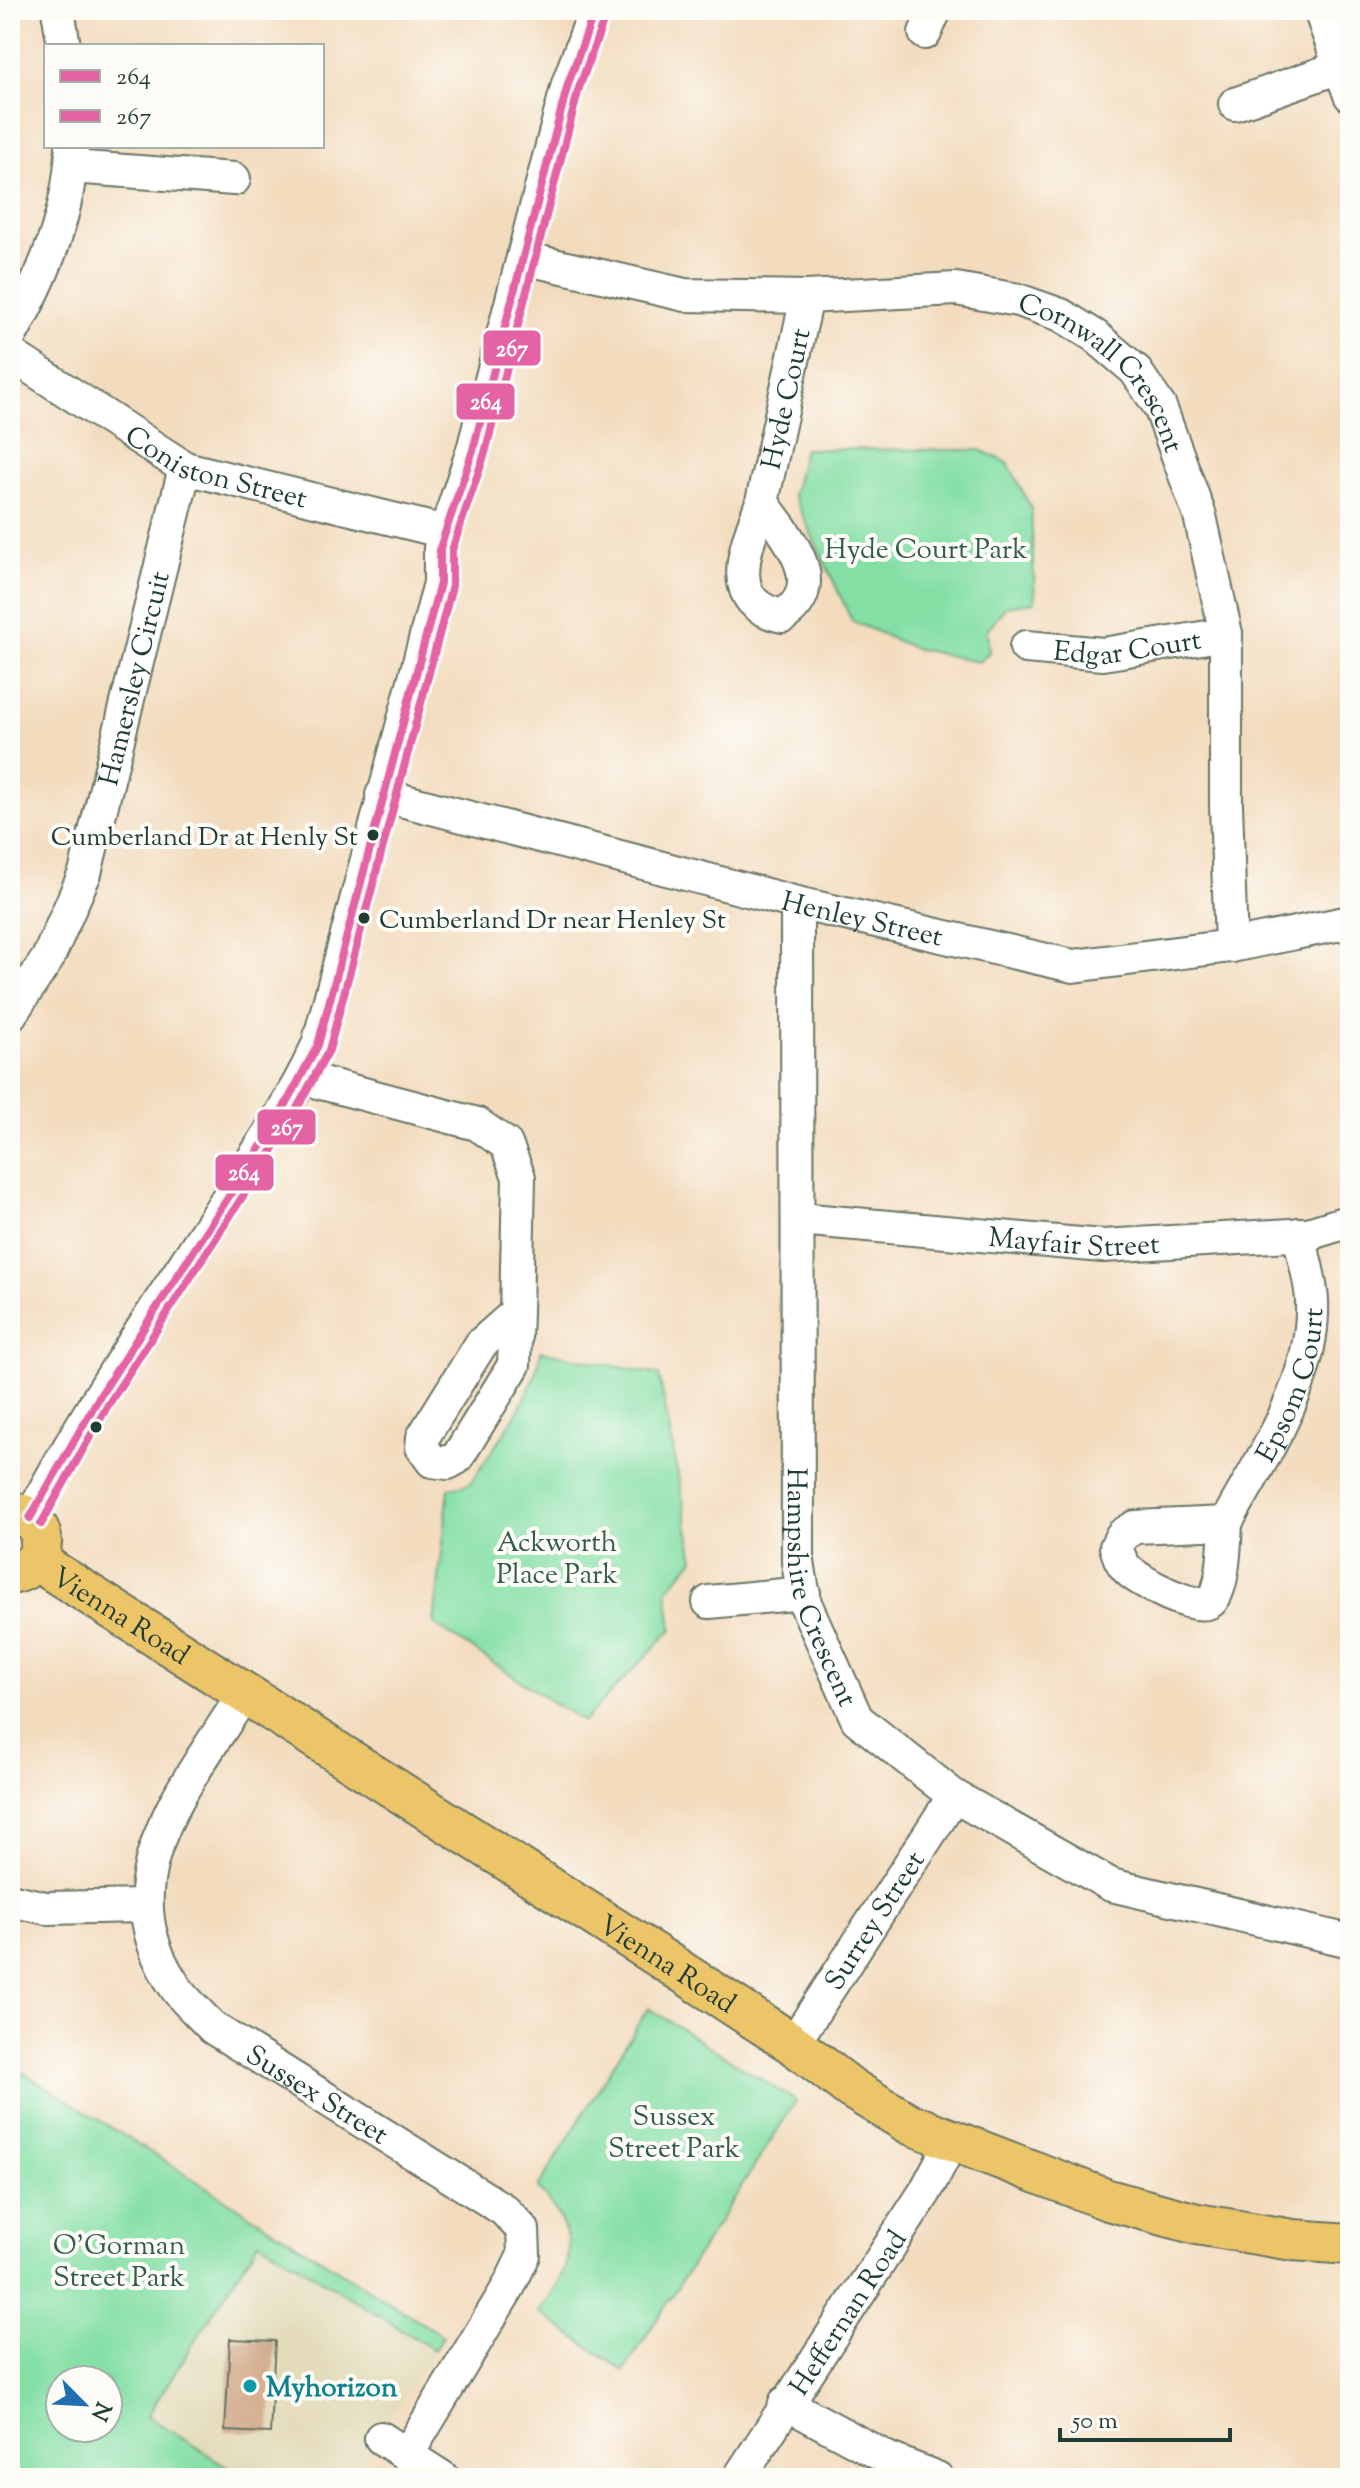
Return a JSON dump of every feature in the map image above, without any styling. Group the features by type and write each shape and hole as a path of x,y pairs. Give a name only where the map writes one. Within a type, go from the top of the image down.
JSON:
{"main road":[{"path":"20,1515 41,1533 41,1552 23,1568"},
{"name":"Vienna Road","path":"23,1568 243,1695 793,2044 852,2089 910,2124 951,2143 1108,2200 1197,2224 1293,2240 1350,2244"}],"street":[{"path":"58,10 64,44"},
{"path":"1235,104 1345,81 1320,10"},
{"path":"20,1515 65,1450 303,1078 318,1045 440,583 440,548 459,498 568,84 593,11"},
{"path":"10,336 52,249 72,157 234,179"},
{"name":"Cornwall Crescent","path":"523,258 685,295 807,297 956,289 1018,300 1061,315 1095,336 1135,370 1160,407 1200,516 1226,634 1226,805 1231,946"},
{"name":"Hyde Court","path":"762,502 807,297"},
{"name":"Coniston Street","path":"10,354 185,468 445,532"},
{"name":"Hamersley Circuit","path":"10,1015 48,958 85,873 185,468"},
{"name":"Edgar Court","path":"1026,647 1103,654 1226,634"},
{"name":"Henley Street","path":"382,795 797,903 1073,966 1231,946 1350,922"},
{"name":"Hampshire Crescent","path":"797,903 798,1562 804,1593 857,1719 954,1796 1111,1885 1350,1941"},
{"path":"303,1078 477,1124 506,1144 519,1177 516,1313"},
{"name":"Mayfair Street","path":"799,1219 1103,1246 1299,1234 1350,1221"},
{"name":"Epsom Court","path":"1226,1523 1292,1403 1304,1360 1312,1302 1299,1234"},
{"path":"709,1602 804,1593"},
{"name":"Sussex Street","path":"243,1695 167,1818 150,1862 144,1906 156,1950 176,1988 213,2028 504,2210 523,2230 524,2255 509,2286 394,2447 443,2478"},
{"name":"Surrey Street","path":"793,2044 954,1796"},
{"path":"10,1900 46,1908 144,1906"},
{"name":"Heffernan Road","path":"739,2478 925,2192 951,2143"},
{"path":"785,2403 887,2458 937,2478"}],"shaded area":[{"path":"259,2241 434,2350 353,2478 245,2478 147,2416"}],"green space":[{"name":"Hyde Court Park","path":"804,449 980,450 1008,463 1031,508 1035,602 1006,606 987,630 989,652 979,662 913,648 852,621 793,495"},
{"name":"Ackworth Place Park","path":"541,1351 659,1375 694,1559 667,1591 672,1629 583,1722 434,1624 449,1488 470,1484 502,1437 530,1387"},
{"name":"Sussex Street Park","path":"648,2008 796,2101 624,2371 539,2312 561,2278 568,2250 561,2221 538,2188"},
{"name":"O'Gorman Street Park","path":"10,2064 443,2336 434,2350 259,2241 147,2416 245,2478 10,2478"}],"building":[{"name":"Myhorizon","path":"230,2339 275,2341 270,2433 225,2431"}],"transit line":[{"name":"264","path":"30,1518 98,1399 273,1128 318,1045 440,583 440,548 473,450 568,84 595,10"},
{"name":"267","path":"41,1524 108,1405 283,1134 329,1050 452,586 452,550 485,453 579,88 606,14"}],"place":[{"name":"Cumberland Dr at Henly St","path":"373,835"},
{"name":"Cumberland Dr near Henley St","path":"364,918"},
{"name":"Myhorizon","path":"250,2386"}]}
